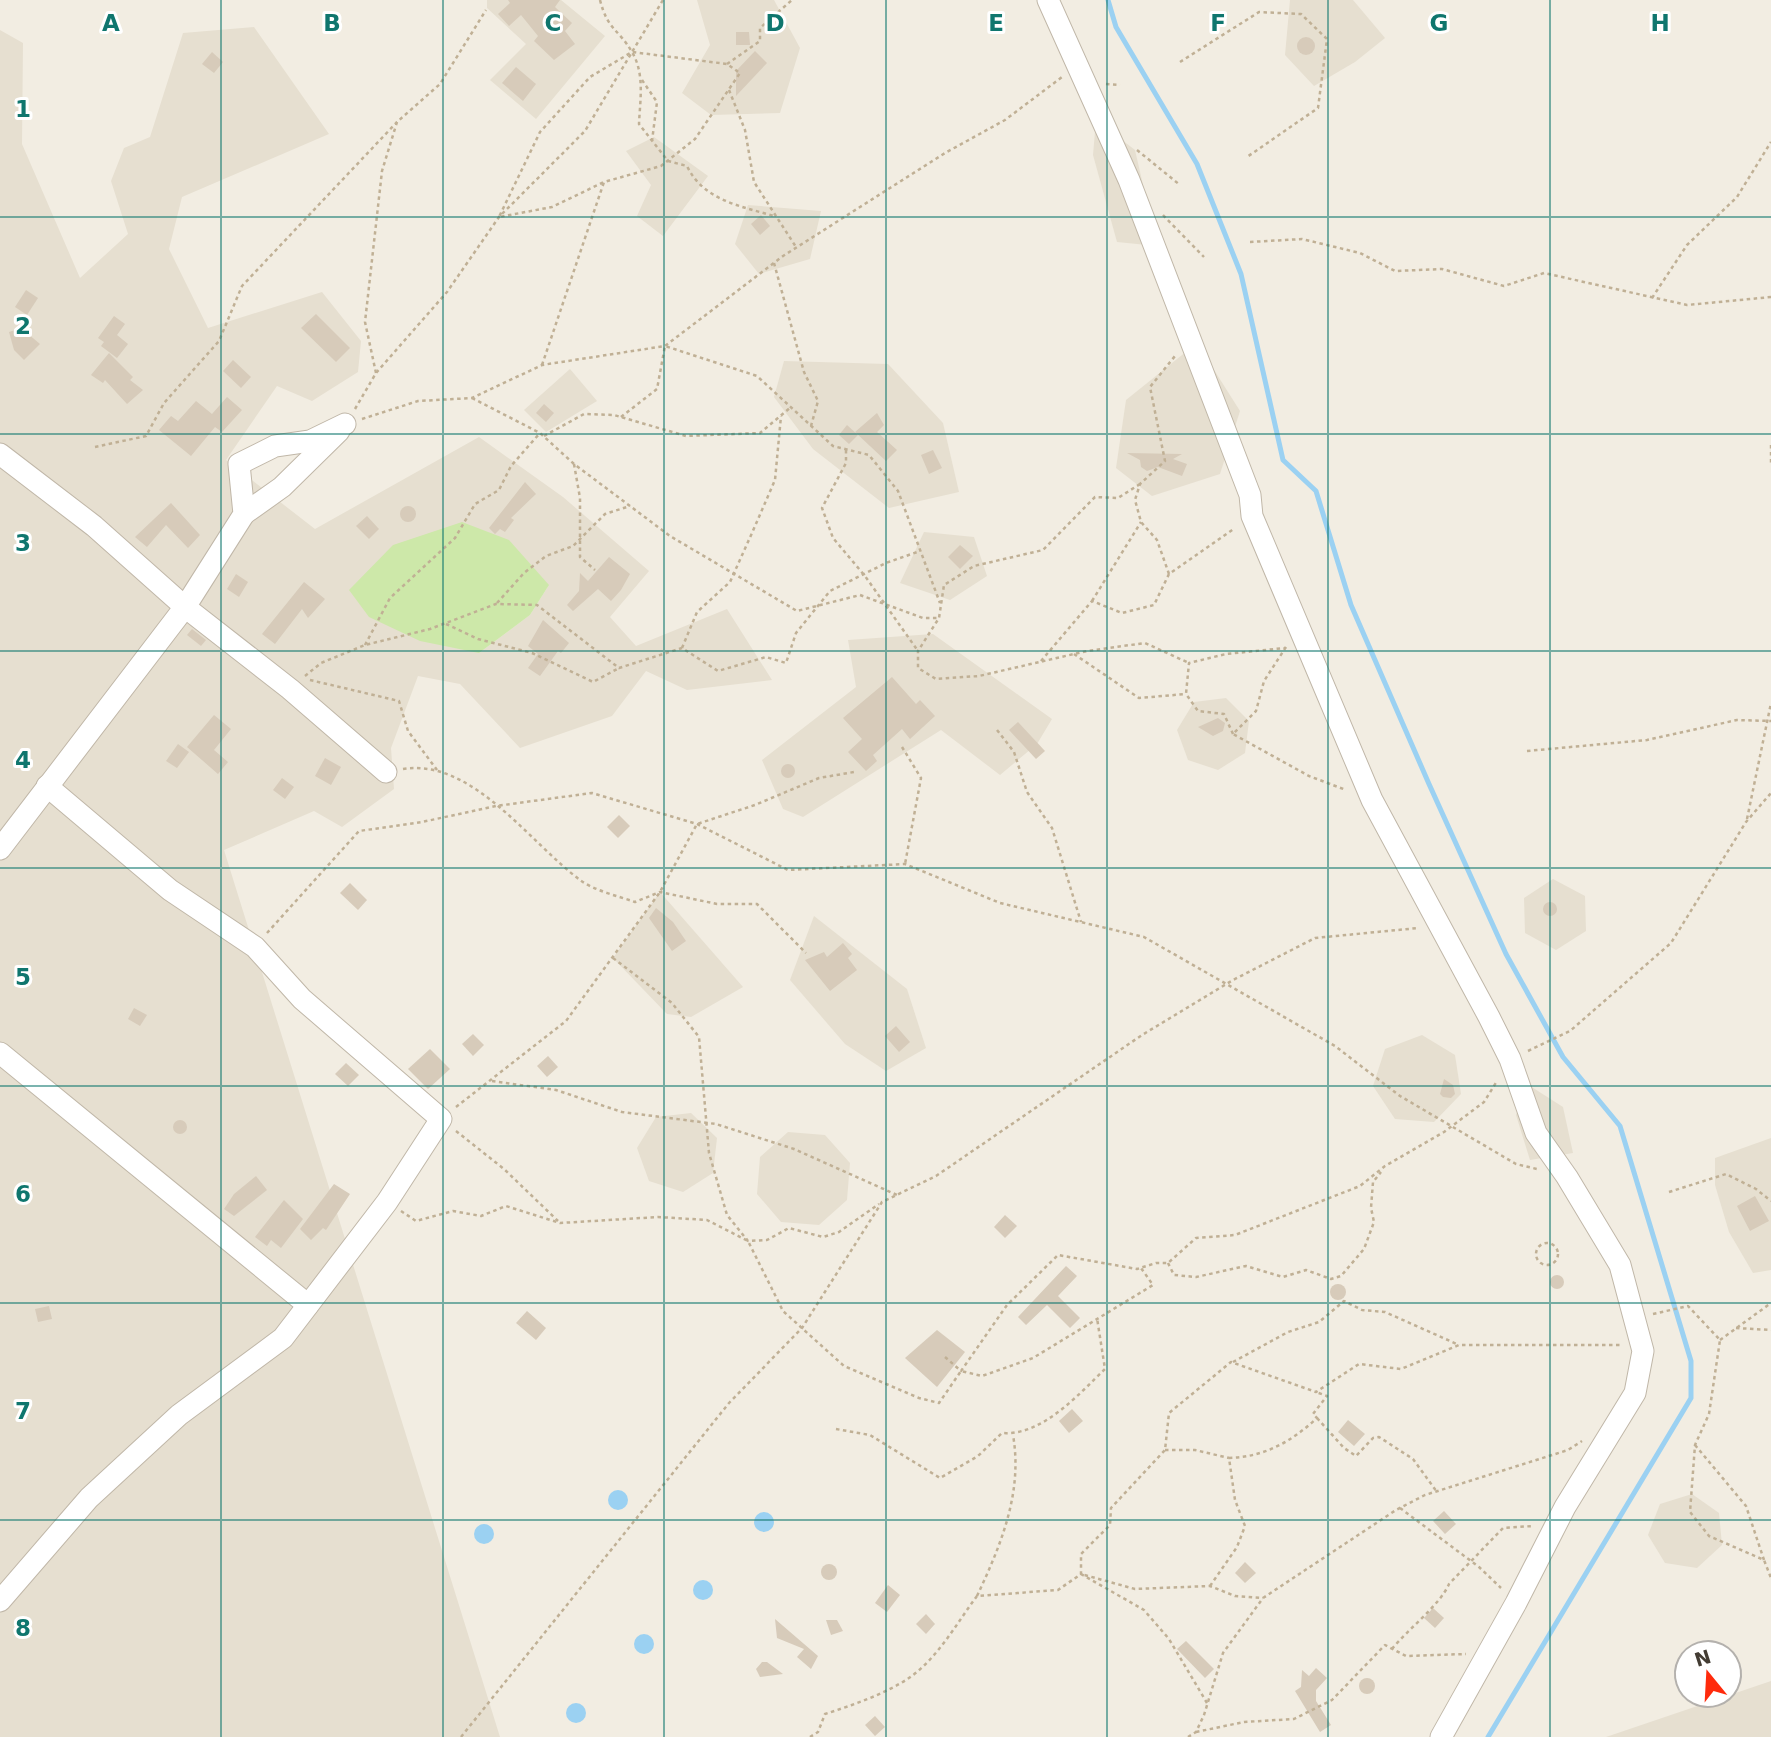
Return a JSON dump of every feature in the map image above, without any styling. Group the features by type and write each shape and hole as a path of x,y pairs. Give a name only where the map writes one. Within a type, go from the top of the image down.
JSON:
{"street":[{"path":"1048,0 1129,180 1188,340 1250,495 1252,516 1372,800 1443,926 1510,1059 1536,1133 1567,1177 1620,1265 1641,1345 1635,1393 1565,1507 1516,1603 1441,1737"},
{"path":"244,514 239,464 275,446 310,441 345,424"},
{"path":"0,849 185,607 244,514 319,454 345,424"},
{"path":"0,454 94,526 185,607 290,689 386,772"},
{"path":"0,1601 89,1498 179,1415 283,1338 387,1202 441,1119 302,999 255,947 170,890 47,786"},
{"path":"0,1053 308,1306"}],"path":[{"path":"600,0 606,22 632,52 642,80 657,102 652,141"},
{"path":"345,424 376,373 447,292 499,218 584,131 663,0"},
{"path":"727,64 760,41 760,28 792,0"},
{"path":"94,447 146,436 164,403 219,341 242,286 397,122 440,84 486,10"},
{"path":"1180,62 1259,12 1301,14 1327,39 1318,108 1247,157"},
{"path":"632,52 727,64 740,73 695,139 661,166 604,182 552,207 499,218 540,132 590,77 632,52"},
{"path":"621,417 657,389 664,346 796,247 945,153 1005,120 1076,66"},
{"path":"642,80 639,124 668,161 687,166 694,181 719,200 774,216"},
{"path":"729,90 745,130 754,182 796,247"},
{"path":"376,373 365,322 382,172 397,122"},
{"path":"1652,298 1687,245 1737,197 1771,142"},
{"path":"1137,150 1180,185"},
{"path":"542,365 585,229 604,182"},
{"path":"1157,209 1204,257"},
{"path":"1250,242 1302,239 1360,253 1395,271 1442,269 1504,285 1544,273 1687,306 1771,297"},
{"path":"774,263 804,372 818,401 811,426"},
{"path":"1188,340 1150,387 1165,461 1140,484 1118,498 1095,497 1043,550 974,566 944,585 939,618 918,650 918,668 936,679 979,676 1073,654 1145,643 1189,663 1226,654 1284,648"},
{"path":"345,424 418,401 472,398 542,365 664,346 757,376 833,446 869,455 898,491 941,607"},
{"path":"472,398 542,435 574,464 670,536 797,611 860,595 923,618 939,618"},
{"path":"365,646 390,598 455,538 475,504 499,491 511,467 542,435 584,414 621,417 686,436 760,433 791,407"},
{"path":"445,623 478,639 532,653 593,682 619,668 682,648 697,612 730,582 775,481 781,415"},
{"path":"1771,445 1771,466"},
{"path":"846,450 846,463 822,508 833,538 865,576 918,650"},
{"path":"574,464 582,537 580,557 595,570"},
{"path":"1140,484 1135,500 1141,522 1157,540 1169,574"},
{"path":"496,604 524,573 546,556 573,546 605,514 630,506"},
{"path":"1092,601 1122,613 1154,605 1169,574 1252,516"},
{"path":"1040,662 1092,601 1141,522"},
{"path":"682,648 718,671 766,657 786,663 796,633 830,591 865,576 886,563 920,551"},
{"path":"437,770 408,731 399,701 303,678 321,663 365,646 445,623 496,604 537,605 619,668"},
{"path":"1233,734 1256,711 1264,681 1284,648 1302,634"},
{"path":"1073,654 1139,698 1186,694"},
{"path":"1189,663 1186,694 1198,711 1224,714 1233,734 1309,776 1372,800"},
{"path":"1746,822 1771,703"},
{"path":"1527,751 1647,740 1737,720 1769,721"},
{"path":"997,730 1014,752 1027,792 1052,828 1082,922"},
{"path":"902,747 921,778 905,864"},
{"path":"386,772 423,766 455,775 496,806 582,881 635,902 660,892 717,904 757,904 806,953"},
{"path":"560,1223 504,1169 441,1119 566,1021 660,892 697,824 755,805 819,778 854,772"},
{"path":"255,947 359,831 422,822 496,806 592,793 697,824 788,870 905,864 1000,903 1144,937 1335,1046 1400,1096 1454,1125 1516,1164 1567,1177"},
{"path":"613,958 671,1003 699,1037 709,1153 727,1215 748,1241 783,1311 844,1366 919,1398 939,1403 1007,1305 1058,1255 1141,1268 1156,1263 1168,1263 1196,1238 1235,1235 1360,1186 1385,1166 1454,1125 1484,1102 1510,1059 1570,1031 1671,943 1746,822 1771,793"},
{"path":"387,1202 416,1221 453,1211 481,1216 506,1206 560,1223 658,1217 707,1220 748,1241 767,1240 789,1228 823,1237 839,1232 882,1202 936,1176 1142,1035 1226,984 1315,938 1443,926"},
{"path":"491,1081 556,1090 622,1112 707,1123 794,1149 897,1195"},
{"path":"1168,1263 1174,1275 1196,1278 1246,1266 1283,1277 1306,1270 1331,1279 1341,1276 1364,1249 1374,1222 1371,1208 1373,1182 1385,1166"},
{"path":"1669,1192 1726,1174 1756,1189 1771,1201"},
{"path":"461,1737 729,1403 802,1328 882,1202"},
{"path":"1542,1243 1550,1243 1557,1248 1558,1256 1549,1264 1541,1263 1536,1257 1537,1249 1542,1243"},
{"path":"944,1357 961,1371 982,1376 1033,1358 1153,1285 1141,1268"},
{"path":"1081,1574 1081,1554 1110,1525 1111,1508 1165,1450 1169,1413 1231,1363 1288,1332 1319,1322 1344,1301 1362,1310 1385,1312 1459,1345"},
{"path":"1764,1560 1709,1536 1690,1511 1695,1445 1709,1414 1720,1340 1771,1303"},
{"path":"1660,1313 1688,1307 1720,1340"},
{"path":"836,1429 870,1435 940,1478 978,1456 1002,1433 1019,1434 1049,1418 1105,1369 1097,1318"},
{"path":"1736,1328 1771,1330"},
{"path":"1316,1392 1359,1364 1401,1369 1459,1345 1641,1345"},
{"path":"1231,1363 1327,1396 1313,1414 1344,1448 1356,1456 1373,1438 1380,1437 1413,1459 1437,1492"},
{"path":"1165,1450 1195,1450 1229,1458 1253,1457 1296,1438 1317,1418"},
{"path":"810,1737 818,1732 825,1714 864,1701 908,1679 934,1655 977,1596 1003,1540 1016,1452 1013,1434"},
{"path":"1196,1732 1223,1653 1263,1598 1400,1508 1437,1492 1568,1450 1590,1436"},
{"path":"1695,1445 1746,1506 1771,1578"},
{"path":"1210,1586 1237,1547 1245,1527 1235,1500 1229,1458"},
{"path":"1400,1508 1471,1561 1516,1603"},
{"path":"1392,1648 1411,1625 1444,1596 1449,1584 1503,1528 1536,1526"},
{"path":"977,1596 1058,1590 1081,1574"},
{"path":"1081,1574 1135,1589 1210,1586 1235,1596 1263,1598"},
{"path":"1081,1574 1144,1609 1169,1639 1207,1704"},
{"path":"1188,1737 1196,1732 1244,1722 1294,1719 1332,1700 1385,1645 1406,1656 1456,1656 1491,1647"}],"shaded area":[{"path":"487,0 561,0 605,36 536,119 490,80 526,44 487,8"},
{"path":"697,0 774,0 800,48 780,113 711,115 682,93 710,45"},
{"path":"1290,0 1353,0 1385,38 1355,62 1314,86 1285,55"},
{"path":"254,27 329,134 182,197 169,249 208,328 322,292 361,341 358,372 312,401 277,386 226,460 315,529 479,437 563,497 649,571 610,617 636,646 727,609 772,680 687,690 646,671 612,716 520,748 460,684 418,676 391,748 394,789 342,827 314,811 224,850 500,1737 0,1737 0,30 23,43 22,144 80,278 128,234 111,181 124,148 150,137 183,33","holes":["549,585 530,615 479,653"]},
{"path":"1096,120 1135,150 1157,246 1117,242 1093,155"},
{"path":"654,137 708,176 663,236 637,216 651,185 626,151"},
{"path":"748,205 821,211 810,259 759,274 735,244"},
{"path":"1197,343 1240,411 1220,474 1152,496 1116,468 1126,400"},
{"path":"784,361 888,364 943,423 959,492 889,508 813,449 774,397"},
{"path":"570,369 597,401 546,432 524,410"},
{"path":"924,532 974,537 987,576 950,600 900,583"},
{"path":"933,634 1052,719 1037,744 1000,775 941,730 803,817 783,809 762,760 856,687 848,640"},
{"path":"1226,698 1249,721 1245,753 1218,770 1188,760 1177,730 1194,702"},
{"path":"1553,879 1585,896 1586,931 1556,950 1525,933 1524,898"},
{"path":"660,892 743,987 691,1017 667,1014 613,958"},
{"path":"814,916 907,989 926,1048 886,1071 845,1044 790,980"},
{"path":"1422,1035 1455,1055 1461,1094 1434,1122 1395,1119 1373,1086 1385,1049"},
{"path":"1527,1084 1563,1107 1573,1153 1530,1160 1516,1115"},
{"path":"691,1113 717,1138 713,1173 683,1192 649,1181 637,1148 656,1117"},
{"path":"788,1132 825,1135 850,1163 847,1200 819,1225 781,1222 757,1194 760,1157"},
{"path":"1771,1138 1771,1270 1753,1273 1729,1232 1715,1185 1715,1158"},
{"path":"1692,1494 1719,1513 1722,1545 1697,1568 1665,1563 1648,1535 1660,1504"},
{"path":"1771,1681 1771,1737 1606,1737 1688,1709 1743,1709 1743,1691"}],"green space":[{"path":"462,522 509,540 549,585 530,615 479,653 420,641 369,617 349,590 393,545"}],"water":[{"path":"614,1490 622,1490 628,1500 622,1510 614,1510 608,1504 608,1496"},
{"path":"760,1512 768,1512 774,1522 768,1532 760,1532 754,1526 754,1518"},
{"path":"480,1524 488,1524 494,1534 488,1544 480,1544 474,1538 474,1530"},
{"path":"699,1580 707,1580 713,1590 707,1600 699,1600 693,1594 693,1586"},
{"path":"640,1634 648,1634 654,1644 648,1654 640,1654 634,1648 634,1640"},
{"path":"572,1703 580,1703 586,1713 580,1723 572,1723 566,1717 566,1709"}],"building":[{"path":"508,0 560,0 555,7 572,23 565,31 575,44 554,60 534,41 538,36 521,15 509,26 498,14 510,3"},
{"path":"736,32 749,32 750,45 736,45"},
{"path":"1306,37 1312,40 1315,46 1312,52 1306,55 1300,52 1297,46 1300,40"},
{"path":"755,51 767,63 736,96 736,71"},
{"path":"212,52 223,62 214,73 202,64"},
{"path":"516,67 536,84 523,101 502,83"},
{"path":"761,215 770,226 760,235 751,224"},
{"path":"26,290 38,298 27,315 15,307"},
{"path":"316,314 350,348 336,362 301,328"},
{"path":"114,316 125,324 117,335 128,344 117,358 101,346 104,342 98,338"},
{"path":"21,328 40,344 24,360 14,350 9,332"},
{"path":"109,353 133,377 130,380 143,390 127,404 105,380 103,383 91,375"},
{"path":"233,360 251,377 241,388 223,371"},
{"path":"227,397 242,410 222,432 215,427 191,456 159,430 171,416 178,421 196,401 212,414"},
{"path":"544,404 554,413 546,422 536,413"},
{"path":"877,413 884,425 877,432 897,450 886,461 855,432"},
{"path":"847,425 858,435 849,444 839,435"},
{"path":"933,450 942,468 929,474 921,455"},
{"path":"1127,453 1182,454 1173,459 1187,464 1182,476 1158,467 1147,471 1141,467 1140,460"},
{"path":"525,482 536,494 511,518 514,520 505,532 500,529 495,534 489,528"},
{"path":"171,503 200,535 188,548 166,525 147,547 135,537"},
{"path":"408,506 416,514 408,522 400,514"},
{"path":"367,516 379,529 369,539 356,526"},
{"path":"960,545 973,556 960,569 948,557"},
{"path":"609,557 630,574 621,590 611,601 598,589 573,611 567,605 579,591 580,573 588,581"},
{"path":"236,574 248,582 239,597 227,589"},
{"path":"304,582 325,599 308,618 302,609 275,644 262,634"},
{"path":"543,620 569,643 561,653 558,651 540,676 528,668 538,654 528,646"},
{"path":"192,629 206,640 201,646 187,635"},
{"path":"892,677 916,704 920,700 935,716 910,739 902,729 873,755 877,761 866,771 848,752 862,739 843,718"},
{"path":"214,715 231,729 214,750 228,762 218,774 187,747"},
{"path":"1218,718 1225,723 1223,731 1213,736 1198,727"},
{"path":"1018,722 1045,751 1036,759 1009,730"},
{"path":"178,744 189,752 177,768 166,761"},
{"path":"325,758 341,767 331,785 315,776"},
{"path":"788,764 793,766 793,776 788,778 783,776 781,771 783,766"},
{"path":"282,778 294,787 285,799 273,790"},
{"path":"619,815 630,826 618,838 607,827"},
{"path":"350,883 367,900 358,910 340,893"},
{"path":"1550,902 1555,904 1555,914 1550,916 1545,914 1543,909 1545,904"},
{"path":"656,908 673,922 686,941 672,951 649,918"},
{"path":"843,943 852,954 848,958 857,970 830,991 805,960 824,952 827,957"},
{"path":"134,1008 147,1015 140,1026 128,1019"},
{"path":"896,1026 910,1042 899,1052 885,1036"},
{"path":"473,1034 484,1045 473,1056 462,1044"},
{"path":"430,1049 450,1069 428,1089 408,1069"},
{"path":"548,1056 558,1067 547,1077 537,1066"},
{"path":"346,1063 359,1075 348,1086 335,1074"},
{"path":"1444,1079 1453,1085 1455,1094 1451,1098 1440,1094"},
{"path":"177,1120 183,1120 187,1127 183,1134 177,1134 173,1130 173,1124"},
{"path":"256,1176 267,1190 234,1216 224,1209 234,1194"},
{"path":"334,1184 350,1194 326,1230 323,1228 311,1240 300,1229"},
{"path":"1755,1196 1769,1221 1750,1231 1737,1206"},
{"path":"284,1200 303,1219 281,1248 271,1240 267,1246 255,1237"},
{"path":"1005,1215 1017,1226 1005,1238 994,1227"},
{"path":"1066,1266 1077,1276 1058,1296 1080,1318 1070,1328 1047,1305 1026,1325 1018,1317"},
{"path":"1557,1275 1562,1277 1562,1287 1557,1289 1552,1287 1550,1282 1552,1277"},
{"path":"1338,1284 1344,1286 1344,1298 1338,1300 1332,1298 1330,1292 1332,1286"},
{"path":"49,1306 52,1319 38,1322 35,1309"},
{"path":"527,1311 546,1328 536,1340 516,1323"},
{"path":"937,1330 965,1352 937,1387 905,1358"},
{"path":"1072,1409 1083,1421 1069,1433 1059,1421"},
{"path":"1348,1420 1365,1434 1354,1446 1338,1432"},
{"path":"1444,1511 1456,1524 1445,1534 1433,1521"},
{"path":"1245,1562 1256,1573 1245,1583 1235,1573"},
{"path":"829,1564 835,1566 835,1578 829,1580 823,1578 821,1572 823,1566"},
{"path":"888,1585 900,1595 887,1612 875,1603"},
{"path":"1433,1608 1444,1618 1435,1628 1424,1618"},
{"path":"926,1614 935,1624 926,1634 916,1624"},
{"path":"775,1619 818,1656 811,1669 797,1657 804,1649 777,1638"},
{"path":"826,1620 837,1620 843,1631 831,1635"},
{"path":"1186,1641 1214,1669 1205,1678 1177,1649"},
{"path":"762,1662 767,1662 783,1674 760,1677 756,1669"},
{"path":"1316,1668 1327,1678 1316,1690 1316,1701 1331,1725 1320,1732 1295,1691 1301,1687 1302,1670 1309,1676"},
{"path":"1367,1678 1373,1680 1373,1692 1367,1694 1361,1692 1359,1686 1361,1680"},
{"path":"875,1716 885,1727 875,1736 865,1725"}],"waterway":[{"path":"1108,0 1116,27 1197,164 1241,274 1283,460 1316,491 1351,605 1506,954 1563,1057 1620,1126 1691,1361 1691,1398 1488,1737"}]}
